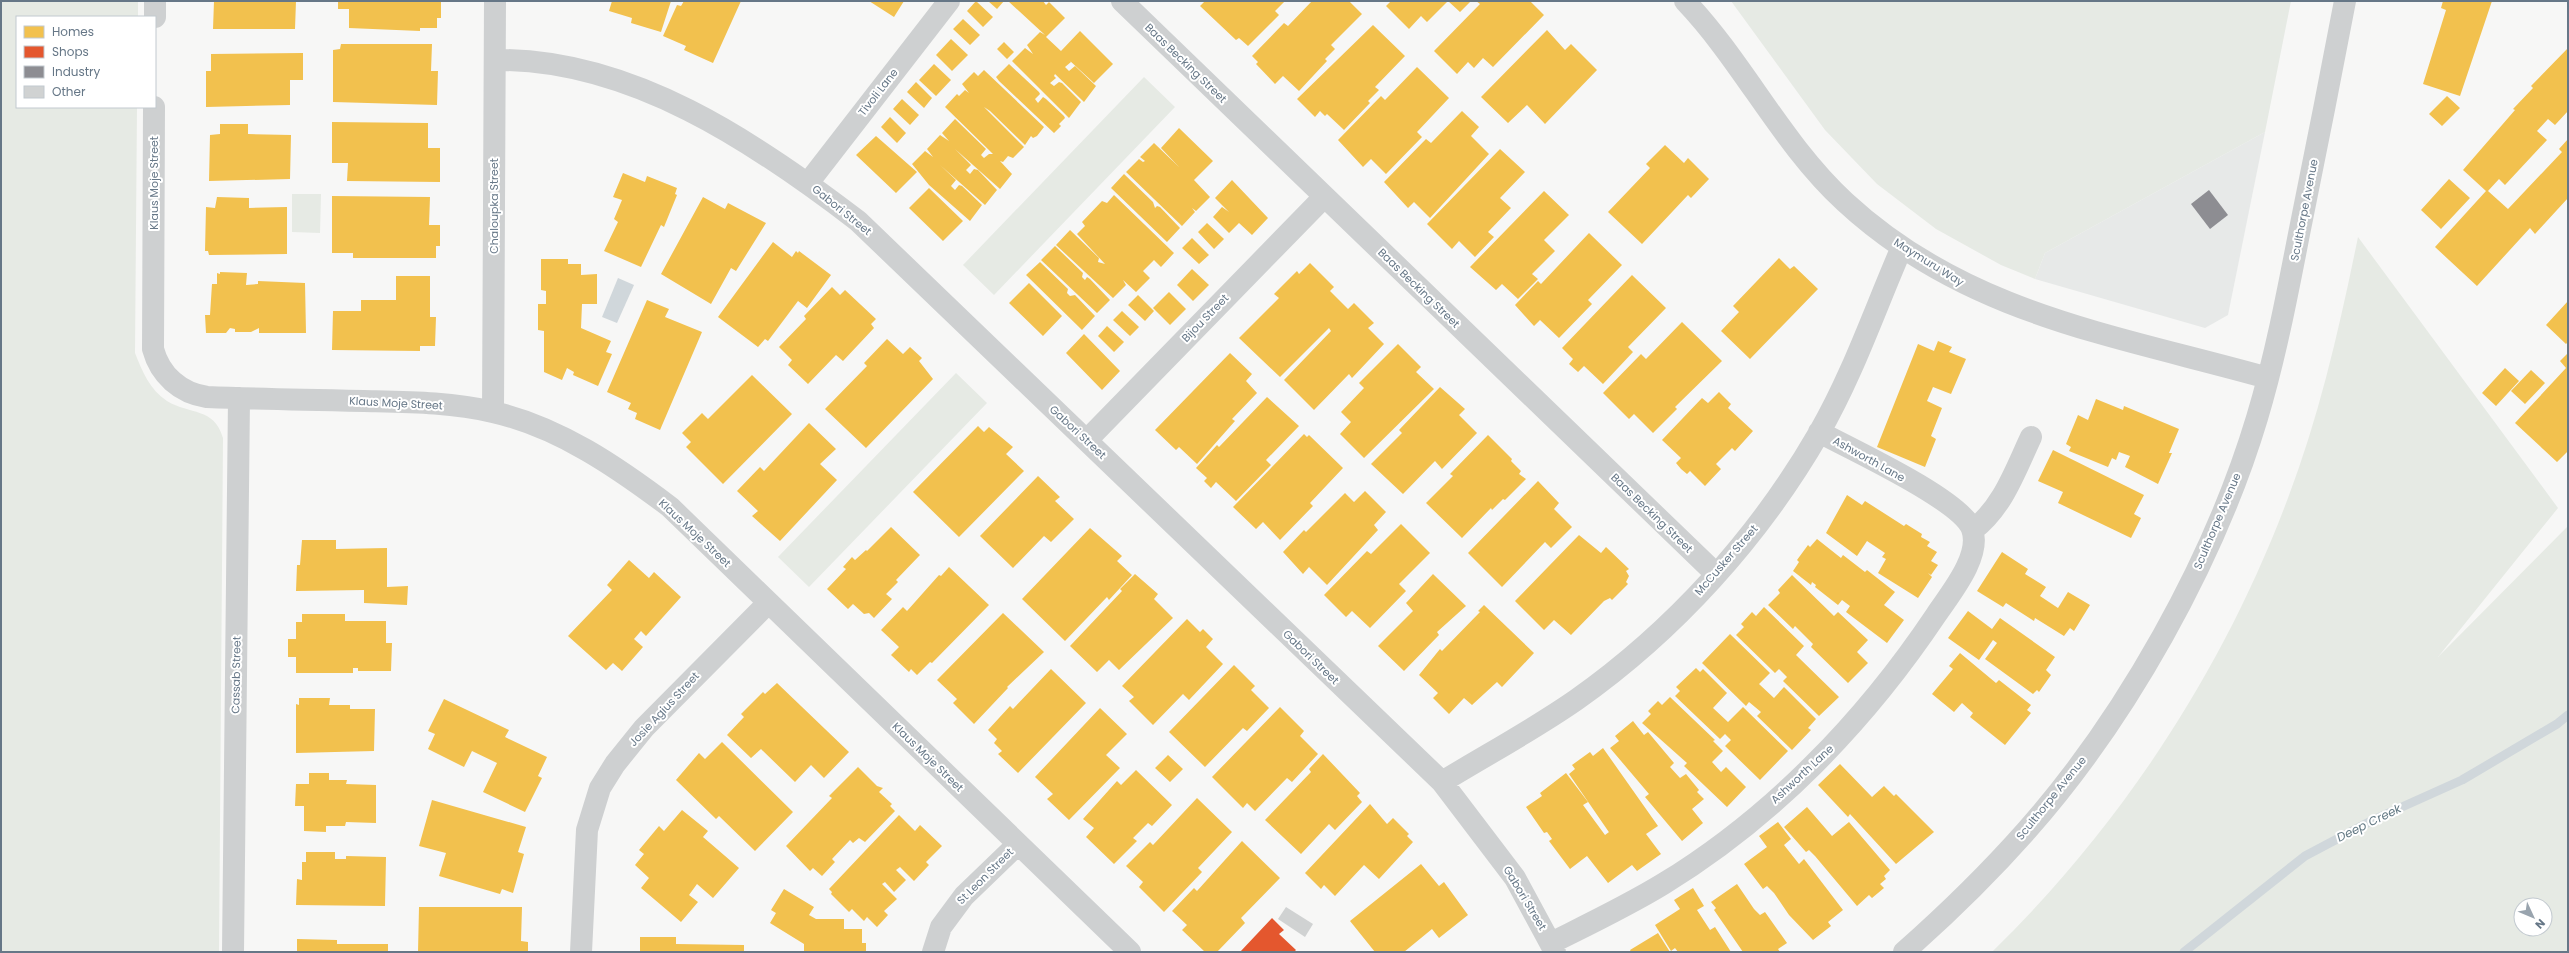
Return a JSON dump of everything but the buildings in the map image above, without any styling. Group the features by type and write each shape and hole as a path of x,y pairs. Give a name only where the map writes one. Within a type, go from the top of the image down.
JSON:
{"street":[{"path":"155,1 155,16"},
{"name":"Chaloupka Street","path":"493,412 496,1"},
{"name":"Tivoli Lane","path":"808,183 950,1"},
{"name":"Baas Becking Street","path":"1122,1 1716,574"},
{"name":"Maymuru Way","path":"1685,1 1712,30 1780,126 1811,166 1845,202 1902,247 1956,281 1984,294 2070,325 2268,378"},
{"name":"Sculthorpe Avenue","path":"1904,952 1947,914 2026,831 2061,788 2144,666 2199,564 2237,476 2268,378 2284,311 2346,1"},
{"name":"Gabori Street","path":"495,60 551,62 591,72 637,88 717,126 808,183 858,221 1442,782 1514,878 1553,947"},
{"name":"Klaus Moje Street","path":"154,108 153,349 156,361 171,380 194,395 239,398 430,403 493,412 542,429 576,445 618,469 670,507 1130,952"},
{"name":"Bijou Street","path":"1087,440 1324,197"},
{"name":"McCusker Street","path":"1442,782 1574,701 1608,676 1640,650 1716,574 1773,505 1820,432 1862,344 1902,247"},
{"name":"Cassab Street","path":"233,952 239,398"},
{"name":"Ashworth Lane","path":"1553,947 1657,887 1702,858 1753,818 1818,760 1855,724 1934,618 1968,565 1973,546 1972,530 1965,518 1945,500 1820,432"},
{"path":"1972,530 1987,519 1998,505 2031,437"},
{"name":"Josie Agius Street","path":"581,952 587,830 600,788 615,764 644,728 768,603"},
{"name":"St Leon Street","path":"933,952 941,927 964,896 1018,844"}],"shaded area":[{"path":"1,1 138,1 138,16 16,16 16,108 137,108 135,353 147,380 161,397 176,405 207,416 214,421 223,438 219,952 1,952"},
{"path":"1731,1 2291,1 2265,132 2045,253 2035,279 2001,265 1936,229 1877,184 1825,130"},
{"path":"1144,77 1175,107 994,295 963,265"},
{"path":"2265,132 2228,315 2205,328 2035,279 2045,253"},
{"path":"292,194 321,194 320,233 292,232"},
{"path":"2358,237 2558,508 2438,657 2568,526 2568,952 1992,952 2039,903 2084,852 2126,798 2165,742 2200,683 2233,623 2262,561 2288,498 2310,434 2336,336"},
{"path":"618,278 634,285 617,323 602,317"},
{"path":"956,373 987,403 809,587 778,557"}],"waterway":[{"name":"Deep Creek","path":"2184,952 2305,856 2373,820 2462,780 2557,724 2568,715"}]}
